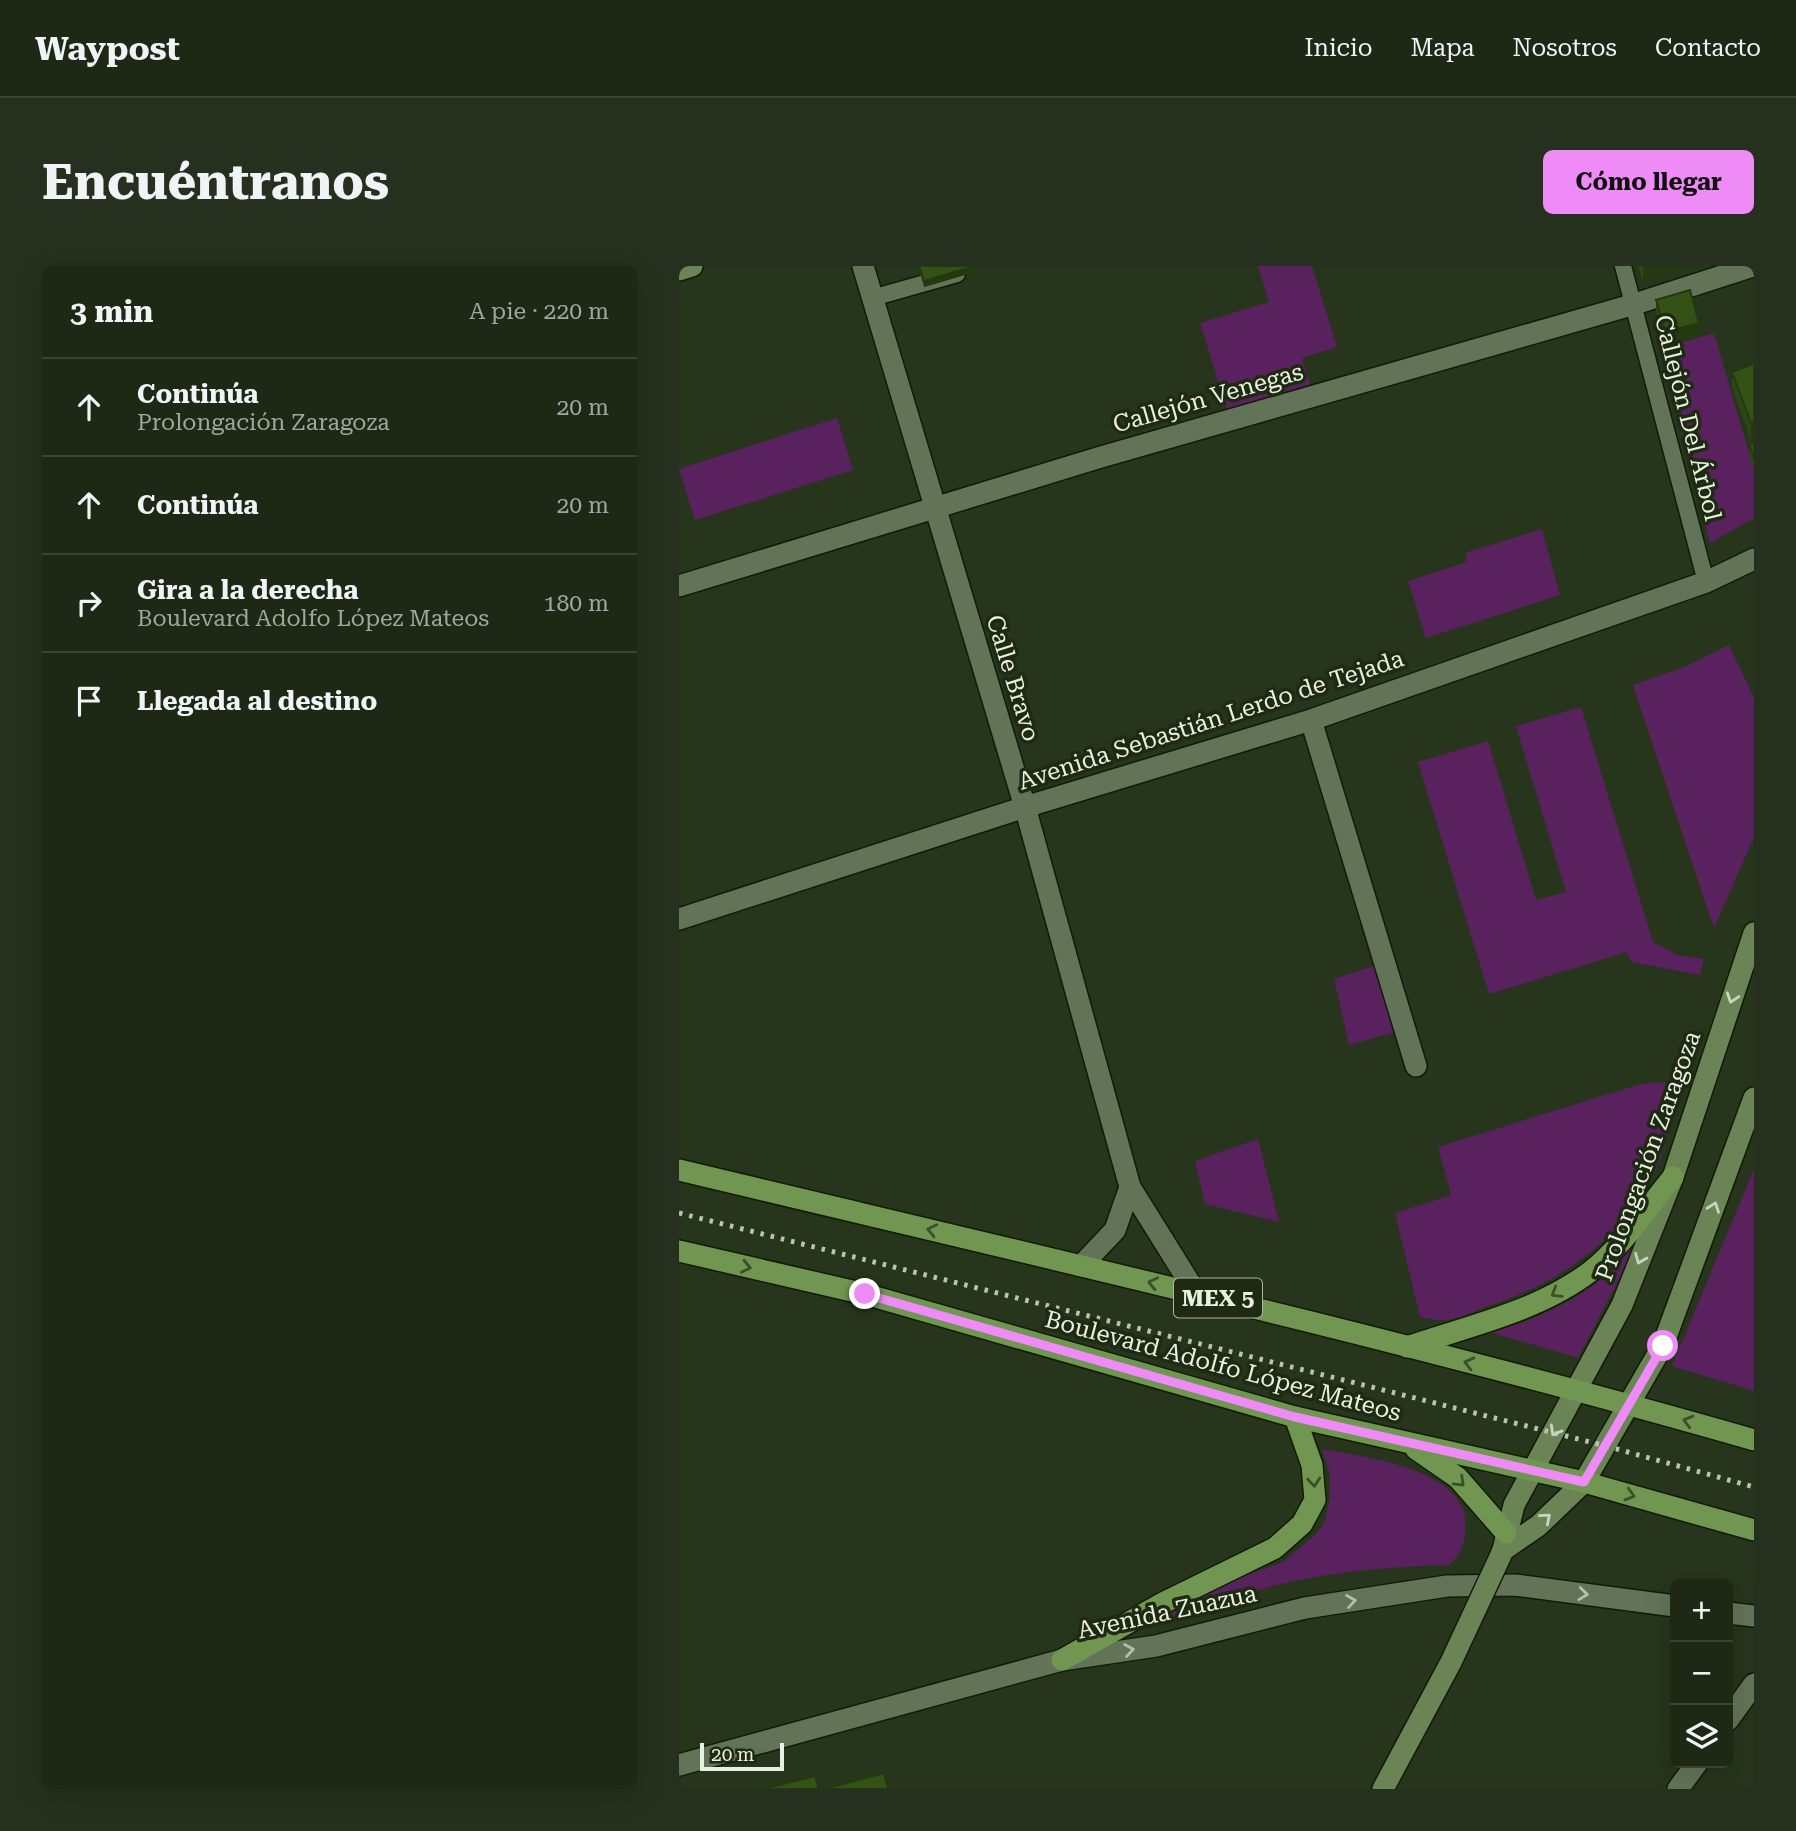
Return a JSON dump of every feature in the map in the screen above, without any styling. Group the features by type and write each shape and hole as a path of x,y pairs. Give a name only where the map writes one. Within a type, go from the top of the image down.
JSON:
{"main road":[{"path":"679,270 691,266"},
{"name":"Prolongación Zaragoza","path":"1383,1789 1451,1662 1503,1547 1514,1505 1622,1306 1672,1177 1754,933"},
{"path":"1405,1441 1458,1478 1503,1547 1538,1525 1584,1482 1663,1346 1754,1098"},
{"name":"MEX 5","path":"679,1170 1196,1293 1629,1404 1754,1440"},
{"path":"1407,1347 1543,1301 1592,1270 1623,1238 1672,1177"},
{"name":"Boulevard Adolfo López Mateos","path":"679,1251 865,1294 1295,1417 1584,1482 1754,1530"},
{"path":"1062,1660 1163,1603 1275,1548 1302,1524 1315,1500 1312,1465 1295,1417"}],"street":[{"name":"Calle Bravo","path":"863,266 1025,807 1130,1187 1196,1293"},
{"name":"Callejón Venegas","path":"679,586 1276,405 1635,304 1753,266"},
{"name":"Avenida Sebastián Lerdo de Tejada","path":"679,919 1025,807 1311,720 1706,582 1754,559"},
{"path":"1311,720 1416,1066"},
{"path":"1081,1266 1115,1230 1130,1187"},
{"name":"Avenida Zuazua","path":"679,1765 1062,1660 1156,1646 1305,1608 1447,1586 1515,1585 1670,1605"},
{"path":"1733,1613 1754,1616"},
{"path":"1733,1713 1754,1684"},
{"path":"1678,1789 1693,1768"}],"lane":[{"path":"872,298 957,274 955,266"},
{"name":"Callejón Del Árbol","path":"1623,266 1706,582"}],"shaded area":[{"path":"1258,266 1312,266 1337,347 1302,358 1311,387 1228,413 1200,323 1269,302"},
{"path":"1714,333 1754,470 1754,518 1710,543 1660,349"},
{"path":"837,418 853,470 695,520 679,469"},
{"path":"1542,529 1560,595 1426,638 1408,581 1467,562 1465,553"},
{"path":"1729,645 1754,698 1754,837 1714,928 1633,685 1687,666"},
{"path":"1581,707 1653,942 1677,955 1704,959 1700,975 1631,962 1627,952 1489,994 1418,762 1488,741 1536,900 1566,892 1516,726"},
{"path":"1385,962 1402,1030 1349,1045 1334,979"},
{"path":"1677,1081 1669,1128 1659,1164 1641,1197 1607,1237 1567,1269 1522,1293 1453,1319 1420,1317 1395,1213 1451,1195 1438,1147 1641,1084"},
{"path":"1258,1139 1279,1222 1205,1204 1195,1161"},
{"path":"1754,1169 1754,1391 1672,1366"},
{"path":"1642,1235 1578,1358 1490,1332 1534,1318 1576,1297 1607,1274"},
{"path":"1322,1449 1402,1466 1440,1483 1455,1496 1464,1511 1464,1538 1456,1557 1449,1565 1362,1570 1277,1585 1144,1629 1220,1585 1283,1562 1315,1535 1325,1522 1330,1495 1330,1474"}],"building":[{"path":"919,266 975,266 924,281"},
{"path":"1690,290 1699,323 1666,332 1656,300"},
{"path":"1754,364 1754,422 1751,423 1732,372"},
{"path":"1754,442 1754,459 1749,444"},
{"path":"884,1773 888,1789 824,1789"},
{"path":"815,1776 819,1789 763,1789"}],"railway":[{"path":"679,1213 1606,1446 1754,1487"}],"route":[{"path":"865,1294 1295,1417 1584,1482 1663,1346"}]}
